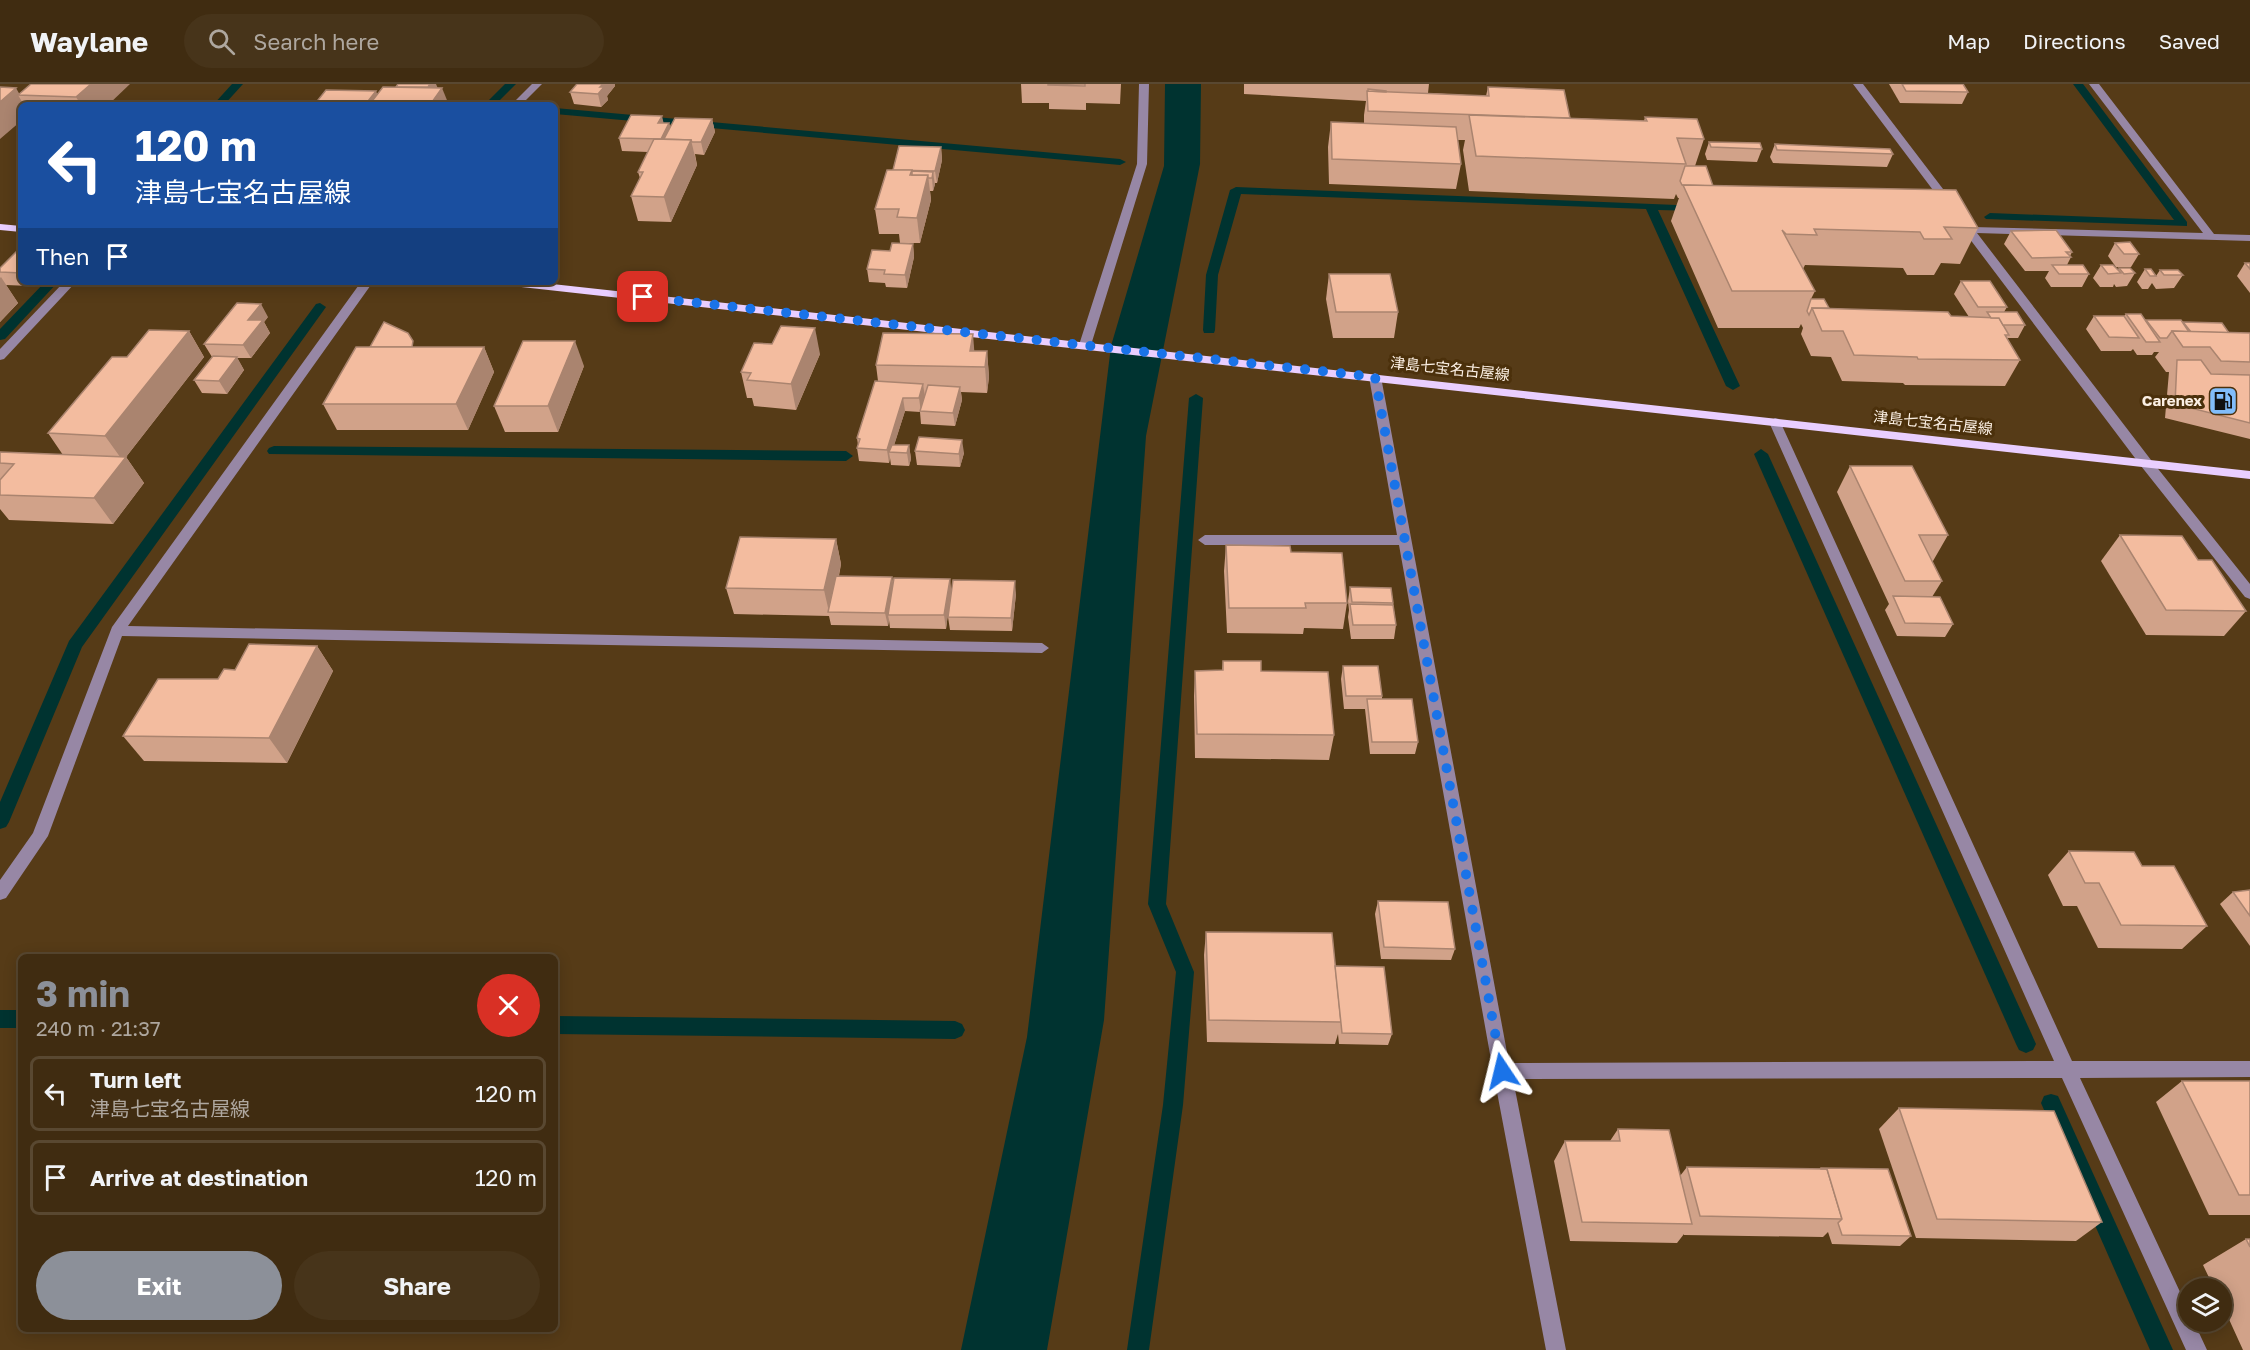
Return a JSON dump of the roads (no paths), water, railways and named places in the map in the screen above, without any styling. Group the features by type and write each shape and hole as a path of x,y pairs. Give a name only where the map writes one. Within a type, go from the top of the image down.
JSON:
{"main road":[{"path":"0,226 18,229"},
{"name":"津島七宝名古屋線","path":"531,285 2250,475"}],"street":[{"path":"519,102 537,84"},
{"path":"1091,346 1142,164 1144,84"},
{"path":"1858,84 2146,463 2250,594"},
{"path":"2094,84 2211,237"},
{"path":"1969,230 2250,238"},
{"path":"0,356 67,285"},
{"path":"0,893 40,836 117,631 365,285"},
{"path":"1375,377 1502,1071 1556,1350"},
{"path":"1775,422 2068,1072 2197,1350"},
{"path":"1205,540 1404,540"},
{"path":"117,631 1042,648"},
{"path":"1502,1071 2068,1072 2250,1069"}],"water":[{"path":"1165,84 1201,84 1200,164 1146,436 1104,1020 1047,1350 961,1350 1027,1037 1111,346 1164,166"}],"waterway":[{"path":"221,102 238,84"},
{"path":"492,102 511,84"},
{"path":"1990,217 2183,224 2078,84"},
{"path":"558,111 1120,162"},
{"path":"1209,330 1212,275 1236,190 1650,206"},
{"path":"1650,206 1697,208"},
{"path":"1650,206 1733,386"},
{"path":"0,336 49,285"},
{"path":"0,822 75,645 320,307"},
{"path":"1138,1350 1173,1105 1185,972 1157,904 1196,398"},
{"path":"274,451 846,456"},
{"path":"1761,454 2026,1044"},
{"path":"0,1019 18,1019"},
{"path":"558,1025 955,1030"},
{"path":"2051,1103 2162,1350"}],"place":[{"name":"Carenex","path":"2223,401"}]}
